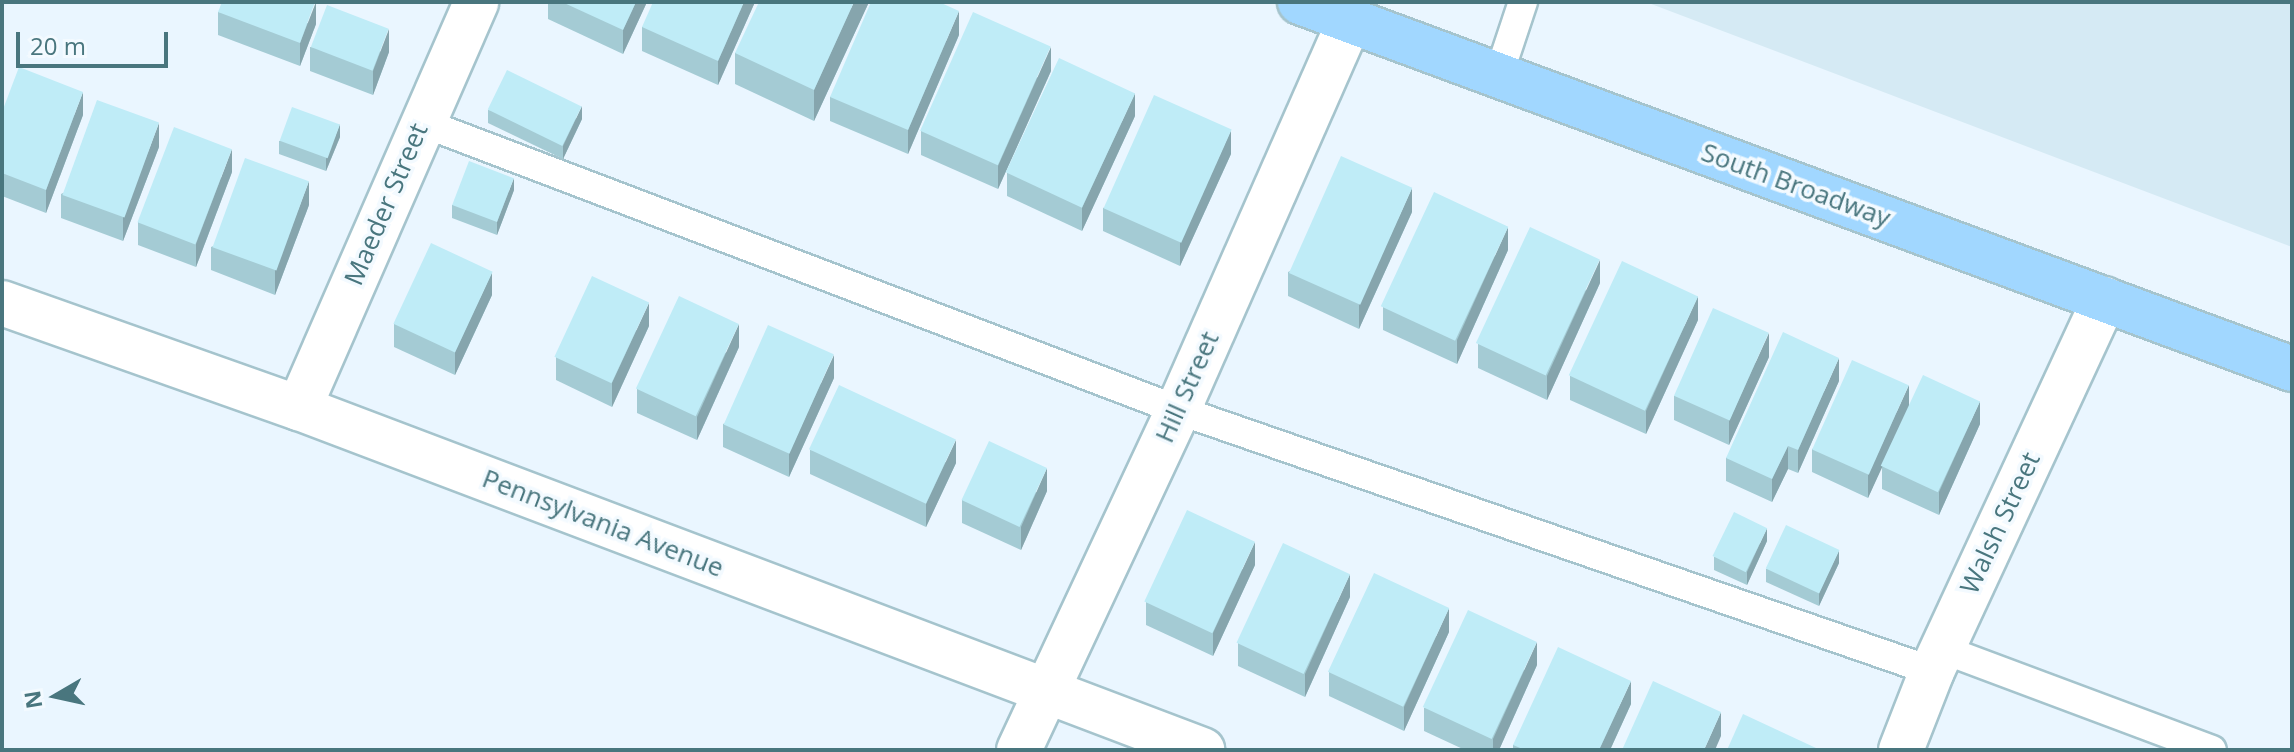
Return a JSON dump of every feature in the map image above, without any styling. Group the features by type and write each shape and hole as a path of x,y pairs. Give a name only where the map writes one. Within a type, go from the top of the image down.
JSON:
{"main road":[{"name":"South Broadway","path":"1300,2 2292,369"}],"street":[{"name":"Maeder Street","path":"299,408 421,122 476,2"},
{"name":"Hill Street","path":"1019,750 1178,410 1350,20"},
{"name":"Walsh Street","path":"1901,750 1937,660 2105,299"},
{"name":"Pennsylvania Avenue","path":"2,303 299,408 1202,750"}],"lane":[{"path":"1499,74 1523,2"},
{"path":"421,122 1178,410 2212,750"}],"shaded area":[{"path":"1646,2 2292,2 2292,247"}],"building":[{"path":"222,2 315,2 300,43 218,12"},
{"path":"562,2 636,2 623,30"},
{"path":"653,2 744,2 718,61 642,27"},
{"path":"759,2 854,2 814,90 735,53"},
{"path":"871,2 939,2 959,11 908,130 830,97"},
{"path":"327,5 389,29 372,71 311,47"},
{"path":"973,12 1051,47 998,165 920,131"},
{"path":"1059,58 1135,93 1082,208 1006,172"},
{"path":"19,67 83,92 46,190 2,173 2,112"},
{"path":"507,70 582,106 562,146 488,110"},
{"path":"1154,95 1232,130 1181,243 1104,208"},
{"path":"97,100 159,123 124,217 62,195"},
{"path":"292,107 340,124 328,158 280,141"},
{"path":"174,127 232,149 195,244 137,222"},
{"path":"1341,156 1412,188 1360,305 1289,273"},
{"path":"245,158 309,181 276,271 213,247"},
{"path":"469,161 514,178 497,222 452,205"},
{"path":"1434,192 1508,227 1455,341 1381,306"},
{"path":"1530,227 1600,260 1546,376 1476,343"},
{"path":"431,243 493,272 455,352 393,324"},
{"path":"1622,261 1698,296 1645,411 1569,375"},
{"path":"592,276 649,303 611,383 554,357"},
{"path":"679,296 739,324 696,416 636,388"},
{"path":"1713,308 1769,333 1730,421 1674,396"},
{"path":"768,325 834,354 789,454 724,425"},
{"path":"1783,332 1839,358 1798,450 1788,446 1772,479 1726,458"},
{"path":"1852,360 1909,385 1869,475 1812,450"},
{"path":"1923,375 1980,402 1938,492 1881,466"},
{"path":"839,385 956,440 926,504 809,449"},
{"path":"989,441 1047,468 1020,527 962,500"},
{"path":"1187,510 1255,542 1212,633 1144,602"},
{"path":"1734,512 1767,528 1746,572 1713,556"},
{"path":"1786,525 1839,550 1819,593 1766,569"},
{"path":"1283,543 1350,574 1304,674 1237,643"},
{"path":"1374,573 1449,608 1403,707 1328,672"},
{"path":"1468,610 1537,642 1492,739 1423,707"},
{"path":"1558,647 1631,681 1599,750 1525,750 1513,745"},
{"path":"1653,681 1721,712 1704,750 1622,750"},
{"path":"1743,714 1816,748 1727,750"}]}
